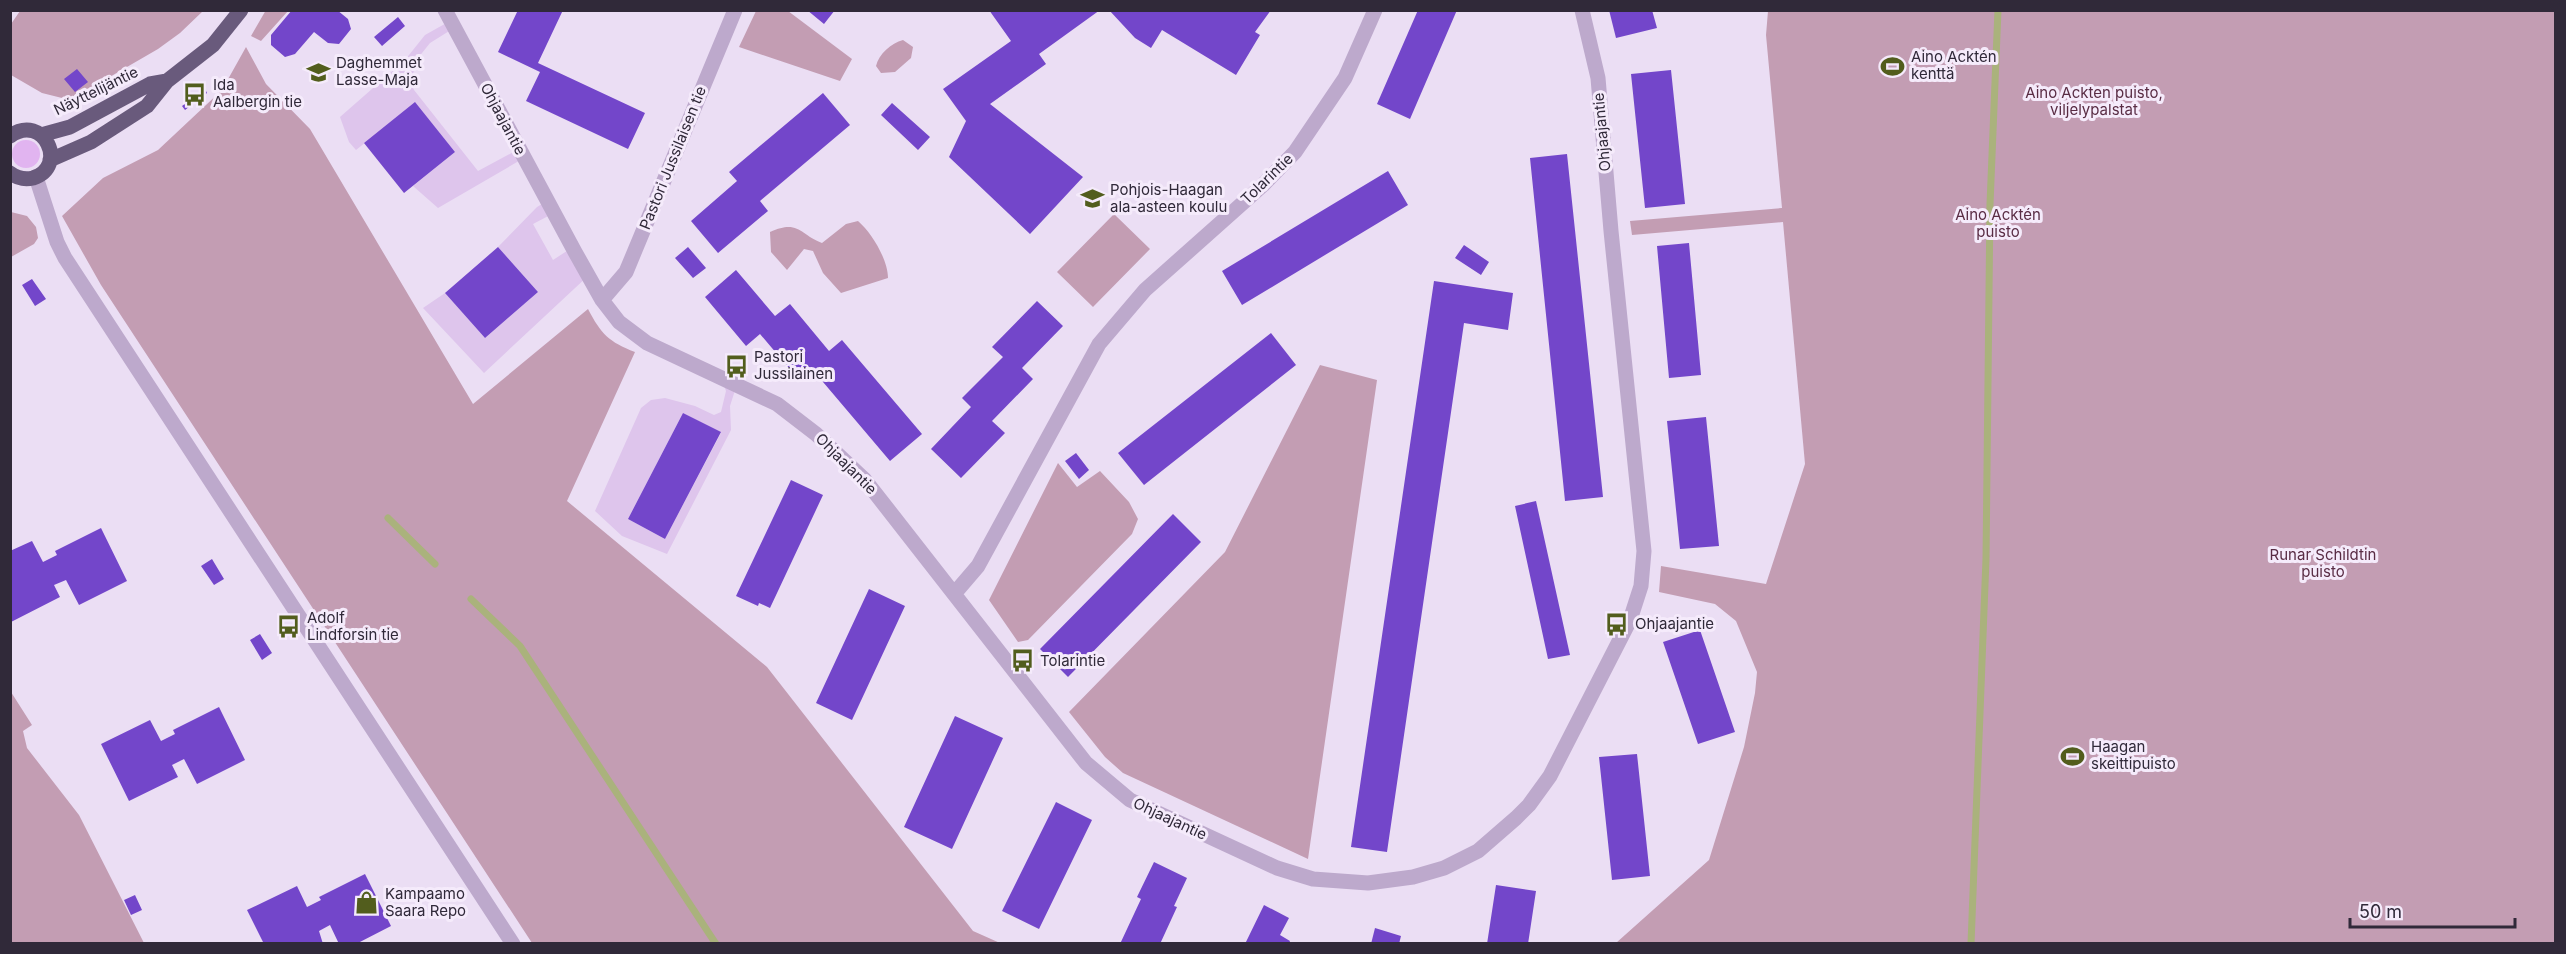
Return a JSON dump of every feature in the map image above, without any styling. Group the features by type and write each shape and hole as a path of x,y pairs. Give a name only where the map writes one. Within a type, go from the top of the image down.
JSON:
{"main road":[{"name":"Näyttelijäntie","path":"36,177 46,170 50,160 112,130 147,106 167,81 213,45 241,10"},
{"name":"Näyttelijäntie","path":"11,135 28,130 41,135 70,127 150,84 167,81"},
{"path":"41,135 50,148 50,160"},
{"path":"13,177 36,177"}],"street":[{"name":"Ohjaajantie","path":"445,10 602,300 619,322 647,343 777,404 816,434 865,480 1086,763 1110,786 1130,800 1277,868 1313,879 1368,883 1413,877 1444,868 1478,851 1516,818 1550,776 1630,620 1641,586 1643,563 1598,78 1582,10"},
{"name":"Pastori Jussilaisen tie","path":"602,300 626,272 735,10"},
{"name":"Tolarintie","path":"954,594 978,566 1099,344 1145,290 1263,185 1295,152 1345,78 1374,10"},
{"path":"36,177 57,242 65,258 513,944"}],"green space":[{"path":"266,10 288,11 261,41 251,36"},
{"path":"20,11 203,11 180,33 158,49 70,100 42,93 11,75 11,24"},
{"path":"756,11 788,11 852,59 840,81 739,47"},
{"name":"Runar Schildtin puisto","path":"1768,11 2555,11 2555,943 1616,943 1709,860 1744,747 1755,693 1757,672 1736,621 1715,604 1659,592 1661,566 1766,584 1805,464 1783,222 1632,235 1630,221 1782,208 1766,35"},
{"path":"903,40 913,47 911,58 895,72 881,73 876,66 880,57 890,46"},
{"path":"246,47 266,84 310,129 473,404 588,309 597,325 612,341 635,352 567,501 767,667 973,931 1000,943 532,943 101,285 62,216 103,178 158,150 222,90"},
{"path":"11,212 27,216 36,227 38,238 34,244 11,257"},
{"path":"1114,214 1150,249 1093,307 1057,272"},
{"path":"858,221 869,232 878,247 888,278 841,293 823,273 813,251 804,249 787,270 771,252 770,232 780,228 799,230 822,243 846,224"},
{"path":"1320,365 1377,380 1308,859 1123,773 1105,757 1069,712 1225,552"},
{"path":"1058,463 1077,487 1100,471 1129,502 1138,519 1132,534 1028,640 1018,642 989,600"},
{"path":"11,692 32,725 23,731 27,748 79,815 144,943 11,943"}],"sand":[{"path":"26,140 36,144 40,154 36,164 26,168 16,164 12,154 16,144"}],"shaded area":[{"path":"450,21 454,28 430,43 418,58 411,80 414,90 478,171 519,149 524,158 438,208 413,186 455,152 415,103 356,150 349,142 340,117 405,60 425,35"},
{"path":"547,201 554,213 533,224 553,260 573,247 589,275 484,373 423,308 445,293 485,338 538,292 498,247 537,207"},
{"path":"721,377 737,384 730,406 731,430 667,554 622,536 595,511 641,408 651,400 665,398 695,406 714,415 721,412 726,391","holes":["683,413 721,433 665,539 628,519"]}],"building":[{"path":"292,10 337,10 348,19 351,29 339,44 328,43 314,32 295,54 285,57 271,45 271,35"},
{"path":"518,10 563,10 538,63 645,113 628,149 526,101 540,72 498,52"},
{"path":"807,10 835,10 824,24"},
{"path":"989,10 1100,10 1039,54 1046,64 990,104 1083,177 1030,234 949,157 966,121 943,89 1011,41"},
{"path":"1109,10 1271,10 1255,32 1260,35 1236,75 1162,30 1151,48 1135,38"},
{"path":"1418,10 1457,10 1410,119 1377,104"},
{"path":"1609,10 1652,10 1657,28 1616,38"},
{"path":"398,17 405,26 382,46 374,37"},
{"path":"77,69 88,82 75,92 64,79"},
{"path":"1671,70 1685,204 1645,208 1631,74"},
{"path":"205,89 207,93 185,110 182,106"},
{"path":"823,93 850,125 760,201 768,211 718,253 691,221 737,181 729,172"},
{"path":"415,102 455,152 404,193 364,143"},
{"path":"892,103 930,137 918,150 881,115"},
{"path":"1567,154 1603,497 1565,501 1530,158"},
{"path":"1388,171 1408,205 1242,305 1222,271"},
{"path":"1689,243 1701,375 1669,378 1657,246"},
{"path":"1464,245 1489,262 1481,275 1455,258"},
{"path":"498,247 538,292 485,338 445,293"},
{"path":"688,247 706,268 693,278 675,258"},
{"path":"736,270 775,316 790,304 829,351 842,340 922,434 890,461 812,369 799,380 760,334 746,346 705,297"},
{"path":"32,279 46,299 35,306 22,285"},
{"path":"1434,281 1513,293 1508,330 1464,323 1387,852 1351,847"},
{"path":"1037,301 1063,326 1022,368 1033,379 992,421 1005,433 961,478 931,449 971,407 962,398 1003,357 992,347"},
{"path":"1271,333 1296,365 1144,485 1118,453"},
{"path":"683,413 721,432 665,539 628,519"},
{"path":"1706,417 1719,546 1680,549 1667,421"},
{"path":"1076,453 1089,470 1079,479 1065,461"},
{"path":"791,480 823,495 770,608 759,603 758,606 736,596"},
{"path":"1536,501 1570,655 1548,659 1515,506"},
{"path":"1173,514 1201,542 1068,677 1040,649"},
{"path":"101,528 127,581 79,605 66,580 54,585 60,597 11,622 10,551 32,541 43,562 57,555 55,551"},
{"path":"212,559 224,579 214,585 201,566"},
{"path":"869,589 905,606 852,720 816,703"},
{"path":"1700,630 1735,732 1698,744 1663,642"},
{"path":"260,634 272,653 262,660 250,640"},
{"path":"219,707 245,760 197,784 184,759 172,765 178,777 129,801 101,744 150,720 161,741 175,734 173,730"},
{"path":"955,716 1003,738 952,849 904,827"},
{"path":"1637,754 1650,876 1612,880 1599,757"},
{"path":"1056,802 1092,820 1039,929 1002,911"},
{"path":"1154,862 1187,878 1174,906 1177,907 1160,944 1120,944 1141,899 1137,897"},
{"path":"365,874 391,926 356,944 339,944 330,925 319,931 323,944 264,944 247,910 297,886 307,907 321,900 319,897"},
{"path":"1496,885 1536,891 1528,944 1487,944"},
{"path":"135,895 142,910 131,915 124,900"},
{"path":"1264,905 1289,918 1280,935 1290,941 1289,944 1245,944"},
{"path":"1375,928 1401,936 1399,944 1371,944"}],"waterway":[{"path":"1971,944 1986,559 1990,204 1998,10"},
{"path":"388,518 435,564"},
{"path":"471,599 520,646 716,944"}],"place":[{"name":"Aino Acktén kenttä","path":"1893,66"},
{"name":"Daghemmet Lasse-Maja","path":"318,72"},
{"name":"Ida Aalbergin tie","path":"195,94"},
{"name":"Pohjois-Haagan ala-asteen koulu","path":"1092,199"},
{"name":"Pastori Jussilainen","path":"736,366"},
{"name":"Ohjaajantie","path":"1617,624"},
{"name":"Adolf Lindforsin tie","path":"289,627"},
{"name":"Tolarintie","path":"1022,661"},
{"name":"Haagan skeittipuisto","path":"2073,756"},
{"name":"Kampaamo Saara Repo","path":"367,903"}],"park label":[{"name":"Aino Ackten puisto, viljelypalstat","path":"2094,102"},
{"name":"Aino Acktén puisto","path":"1998,224"}]}
